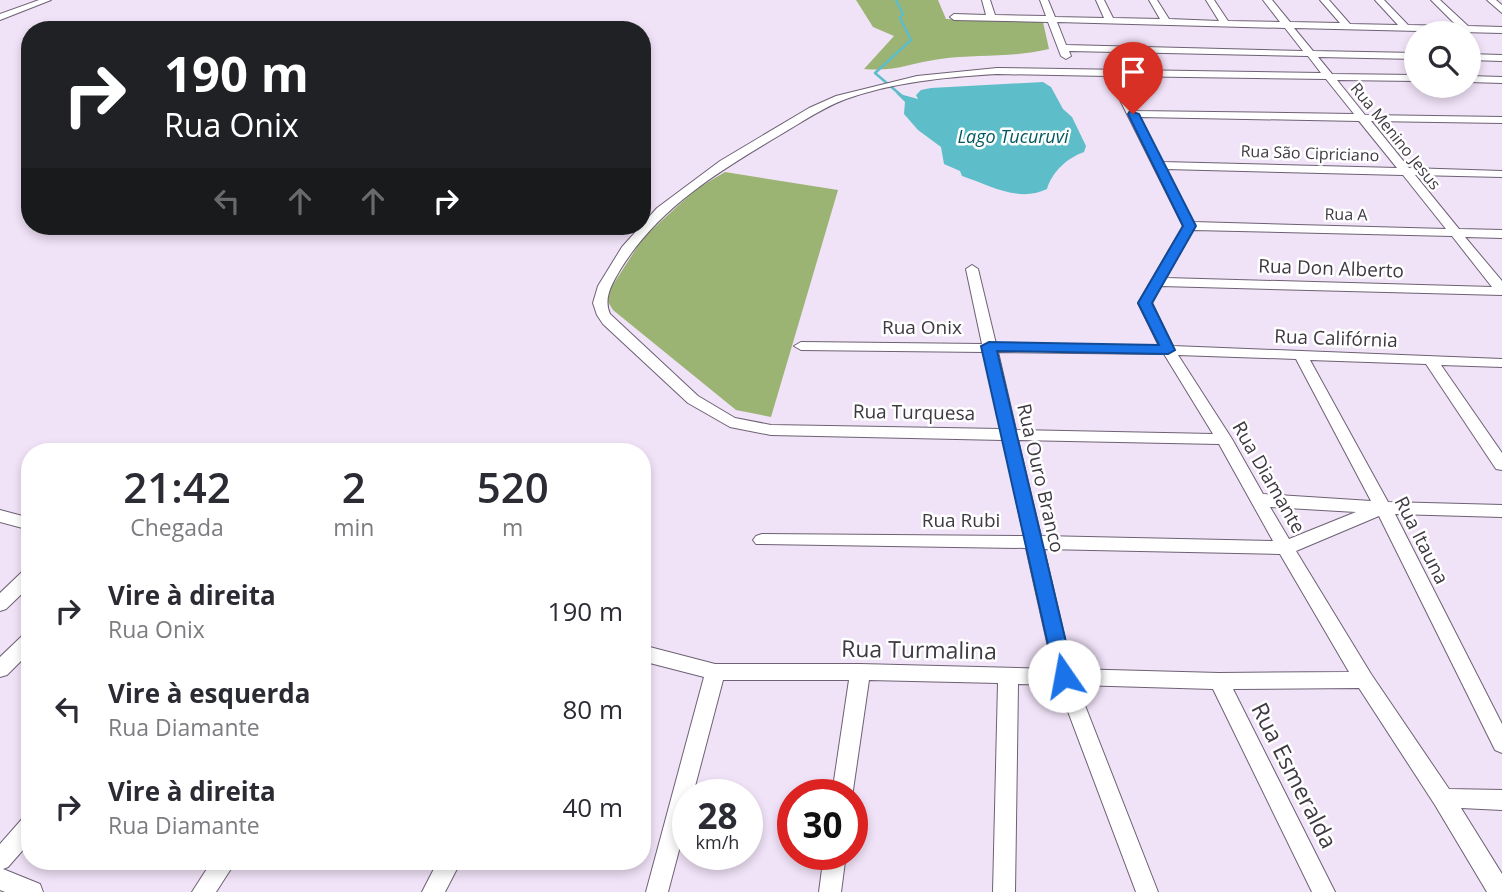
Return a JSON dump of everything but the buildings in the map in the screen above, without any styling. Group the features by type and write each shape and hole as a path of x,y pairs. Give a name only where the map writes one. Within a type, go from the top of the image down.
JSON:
{"street":[{"path":"0,17 47,0"},
{"path":"986,0 991,18"},
{"path":"1044,0 1072,70"},
{"path":"1100,0 1110,21"},
{"path":"1153,0 1166,22"},
{"path":"1210,0 1226,23"},
{"name":"Rua Menino Jesus","path":"1267,0 1502,291"},
{"path":"1324,0 1347,26"},
{"path":"1379,0 1404,26"},
{"path":"1435,0 1457,21"},
{"path":"1491,0 1502,10"},
{"path":"954,18 1404,28"},
{"path":"1481,29 1502,30"},
{"path":"1063,48 1404,56"},
{"path":"1481,57 1502,58"},
{"name":"Rua Turquesa","path":"651,221 690,184 828,103 890,85 976,72 1072,70 1404,78"},
{"path":"1111,71 1189,226"},
{"path":"1481,79 1502,80"},
{"path":"1133,114 1502,121"},
{"name":"Rua São Cipriciano","path":"1159,165 1502,174"},
{"name":"Rua A","path":"1189,226 1502,234"},
{"name":"Rua Diamante","path":"1189,226 1145,303 1168,350 1224,439 1364,680 1443,799 1500,892"},
{"name":"Rua Turquesa","path":"638,235 601,293 601,314 693,399 725,420 747,427 771,430 1224,439"},
{"name":"Rua Ouro Branco","path":"972,269 1064,676 1147,892"},
{"name":"Rua Don Alberto","path":"1158,282 1502,291"},
{"name":"Rua Onix","path":"801,346 1168,350"},
{"name":"Rua Califórnia","path":"1168,350 1502,363"},
{"name":"Rua Itauna","path":"1301,356 1383,508 1502,744"},
{"path":"1431,360 1502,465"},
{"path":"1258,500 1383,508 1502,510"},
{"path":"1285,548 1383,508"},
{"path":"0,516 21,522"},
{"name":"Rua Rubi","path":"762,540 1035,542 1285,548"},
{"path":"0,604 21,584"},
{"path":"0,669 21,649"},
{"name":"Rua Turmalina","path":"651,655 715,672 860,672 1219,681 1364,680"},
{"path":"657,892 715,672"},
{"path":"845,779 860,672"},
{"path":"1004,892 1008,676"},
{"name":"Rua Esmeralda","path":"1219,681 1324,892"},
{"path":"1443,799 1502,800"},
{"path":"0,860 21,836"},
{"path":"203,892 219,870"},
{"path":"433,892 445,870"},
{"path":"830,892 833,870"},
{"path":"0,879 33,892"}],"green space":[{"path":"856,0 938,0 946,19 1043,22 1049,49 1021,54 940,59 885,69 864,69 894,36 873,27"},
{"path":"725,172 838,190 771,417 736,410 613,310 608,302 607,294 643,238 651,235 651,231 695,190"}],"water":[{"name":"Lago Tucuruvi","path":"1043,82 1051,87 1063,109 1072,117 1086,146 1084,152 1056,171 1047,189 1025,194 994,188 962,176 960,171 944,164 941,147 918,130 904,114 905,102 896,93 918,99 916,95 921,90 931,88"}],"waterway":[{"path":"896,0 903,14 900,18 911,40 875,73 902,96"}],"route":[{"path":"1064,676 989,346 1168,350 1145,303 1189,226 1133,114"}]}
